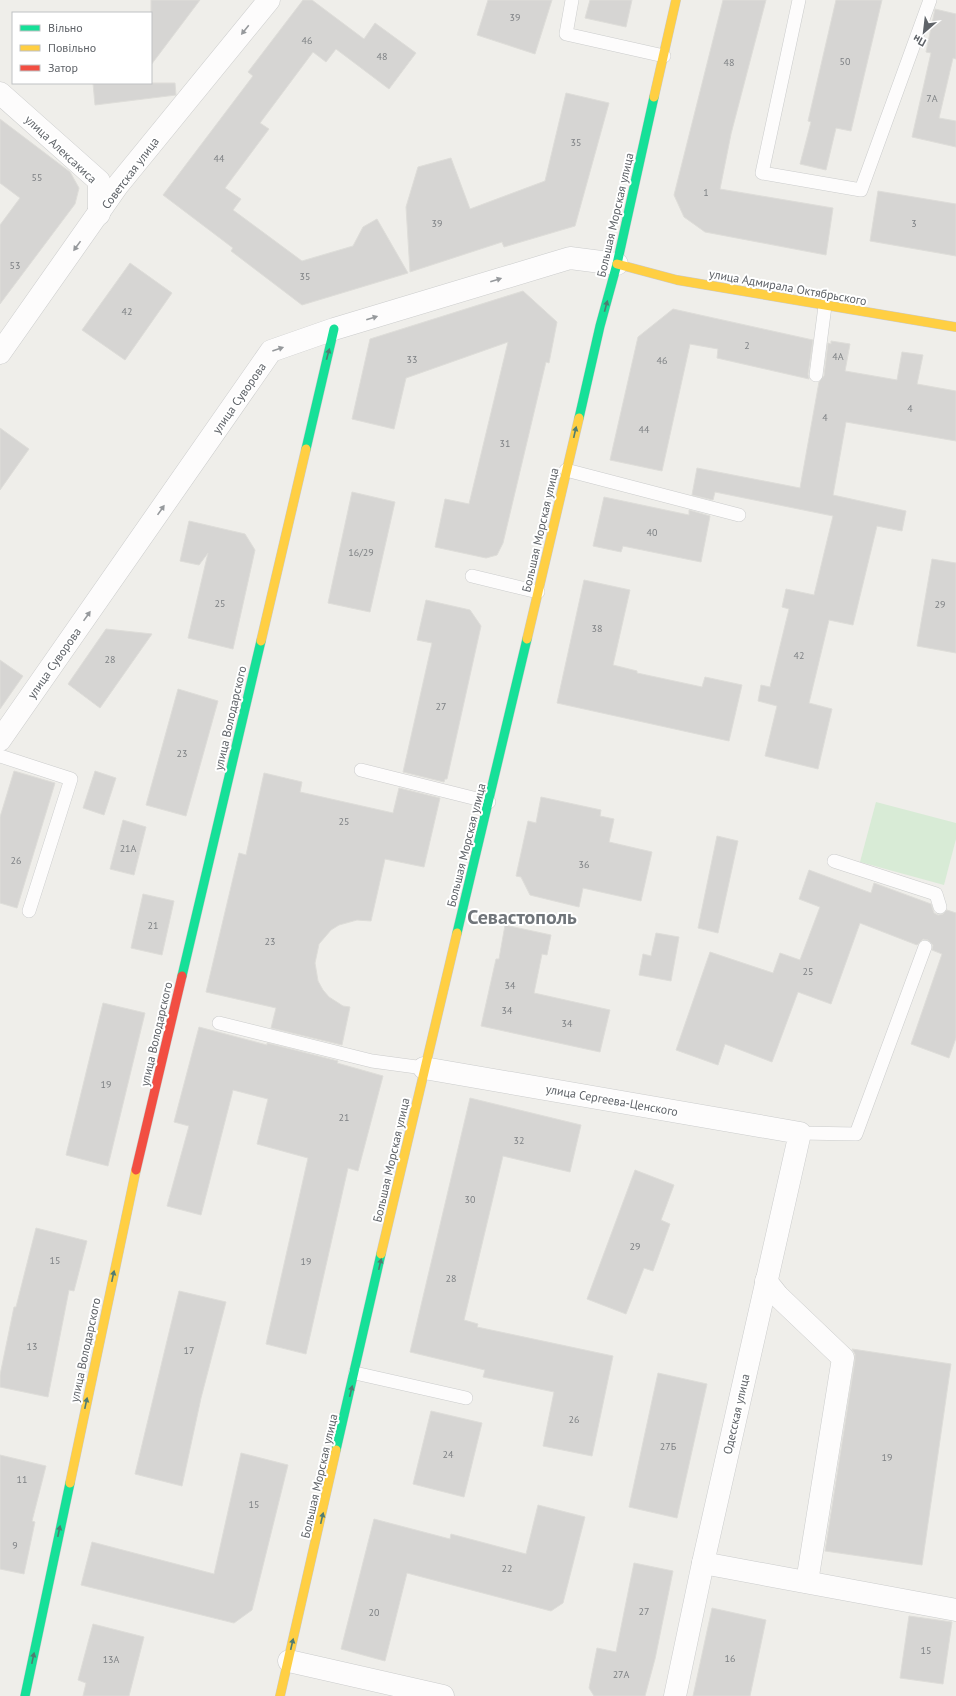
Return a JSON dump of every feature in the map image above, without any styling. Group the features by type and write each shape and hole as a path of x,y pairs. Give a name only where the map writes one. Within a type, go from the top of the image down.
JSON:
{"main road":[{"name":"Большая Морская улица","path":"280,1696 424,1068 489,802 600,326 617,264 676,0"},
{"name":"улица Адмирала Октябрьского","path":"617,264 677,280 956,327"},
{"name":"улица Володарского","path":"25,1696 130,1196 321,379 334,329"}],"street":[{"name":"Советская улица","path":"0,353 118,185 269,0"},
{"name":"улица Алексакиса","path":"0,93 99,181 99,214"},
{"name":"улица Суворова","path":"0,740 271,351 334,329 570,258 617,264"},
{"name":"улица Сергеева-Ценского","path":"424,1068 800,1133"},
{"name":"Одесская улица","path":"675,1696 703,1563 800,1133"},
{"path":"766,1281 778,1296 843,1358 807,1582"},
{"path":"703,1563 956,1610"},
{"path":"289,1661 397,1691 443,1696"}],"lane":[{"path":"572,0 566,34 664,56"},
{"path":"799,0 762,173 861,190 930,0"},
{"path":"816,375 825,306"},
{"path":"566,470 739,515"},
{"path":"472,576 538,592"},
{"path":"0,756 71,779 29,911"},
{"path":"361,770 489,802"},
{"path":"834,861 936,894 940,907"},
{"path":"800,1133 856,1134 925,947"},
{"path":"219,1023 372,1061 424,1068"},
{"path":"355,1373 466,1398"}],"green space":[{"path":"876,802 956,823 956,839 944,885 860,862"}],"building":[{"path":"151,0 200,0 152,64 152,12"},
{"path":"303,0 312,0 364,39 375,23 416,53 389,89 336,49 326,62 313,52 260,123 269,129 225,188 241,199 233,210 302,261 353,246 363,227 377,219 408,273 302,305 231,251 233,248 163,195 253,76 248,72"},
{"path":"488,0 552,0 535,54 477,35"},
{"path":"590,0 632,0 626,27 585,18"},
{"path":"723,0 766,0 731,134 720,189 833,208 826,255 705,232 684,217 674,195"},
{"path":"836,0 882,0 851,131 836,128 826,170 800,164 811,122 808,121"},
{"path":"935,9 956,14 956,59 953,58 939,118 956,121 956,147 912,137 931,53 926,52"},
{"path":"175,83 176,95 95,105 93,84"},
{"path":"566,93 609,103 575,226 504,247 502,242 410,272 406,207 418,167 451,158 470,209 545,181"},
{"path":"0,119 70,172 79,188 75,204 0,304 0,225 20,198 0,183"},
{"path":"878,191 956,204 956,256 870,241"},
{"path":"130,263 172,293 125,360 82,330"},
{"path":"523,291 557,322 549,363 546,362 503,543 497,555 486,558 435,547 445,499 469,504 508,342 406,378 394,429 352,419 370,339"},
{"path":"673,309 813,340 808,374 809,379 717,358 718,349 690,344 662,471 610,460 638,337"},
{"path":"831,341 850,344 845,371 897,380 902,352 923,355 917,384 956,391 956,441 846,422 833,495 906,511 902,531 877,526 853,625 829,620 809,703 832,709 818,769 765,756 777,706 758,701 761,685 770,687 789,609 782,607 786,589 814,595 833,516 715,492 713,500 692,495 697,468 800,488 819,382 824,376 828,343 831,344"},
{"path":"0,428 29,449 0,490"},
{"path":"352,492 395,502 370,612 328,603"},
{"path":"604,497 689,515 689,510 710,516 701,562 623,546 621,552 593,546"},
{"path":"189,521 245,534 255,550 233,649 188,638 208,553 199,565 180,561"},
{"path":"932,559 956,563 956,653 917,646"},
{"path":"584,580 630,590 613,665 637,671 637,673 702,687 705,677 742,685 729,741 557,703"},
{"path":"426,600 470,610 481,626 447,779 445,779 444,782 403,772 432,643 417,640"},
{"path":"106,629 152,634 100,708 68,684"},
{"path":"0,660 23,676 0,709"},
{"path":"178,689 218,701 186,816 146,805"},
{"path":"14,771 55,783 17,908 0,903 0,817"},
{"path":"95,771 116,778 104,815 83,808"},
{"path":"264,773 302,782 300,792 393,813 399,788 440,798 424,867 385,859 371,921 357,920 339,925 331,930 319,944 315,963 318,981 329,997 343,1006 350,1007 342,1045 271,1028 276,1008 206,992 239,853 246,855"},
{"path":"541,797 601,810 600,816 614,819 609,842 652,852 641,901 583,888 579,907 530,895 521,877 516,876 528,821 536,823"},
{"path":"123,820 146,827 134,875 110,869"},
{"path":"717,836 738,841 718,933 698,928"},
{"path":"809,870 871,893 874,883 931,904 934,913 938,915 943,914 947,910 956,913 956,1038 949,1058 911,1044 942,954 932,950 933,945 928,940 923,939 917,945 860,923 831,1004 798,992 772,1062 725,1044 718,1065 676,1050 710,952 773,973 780,953 800,960 820,907 799,899"},
{"path":"143,894 174,901 162,955 131,948"},
{"path":"505,925 551,935 547,955 542,954 534,993 610,1010 600,1052 481,1026 496,959 499,959"},
{"path":"656,933 679,937 671,981 639,975 643,954 651,956"},
{"path":"103,1003 145,1013 108,1166 66,1155"},
{"path":"199,1027 267,1045 267,1043 338,1061 337,1063 383,1076 358,1171 348,1168 306,1354 266,1344 308,1158 257,1144 268,1099 233,1090 201,1215 167,1206 189,1126 174,1122"},
{"path":"470,1098 581,1125 570,1172 503,1156 464,1320 478,1324 477,1327 613,1356 592,1456 543,1446 554,1392 483,1377 485,1370 410,1352"},
{"path":"635,1170 674,1185 661,1220 670,1224 653,1271 644,1268 626,1314 587,1299"},
{"path":"36,1228 87,1241 74,1291 69,1290 48,1397 0,1387 0,1375 14,1307 16,1307"},
{"path":"179,1291 226,1302 201,1398 182,1486 135,1474"},
{"path":"852,1349 951,1364 922,1565 825,1551 855,1360 855,1354"},
{"path":"658,1373 707,1384 677,1518 629,1507"},
{"path":"431,1411 482,1423 464,1497 413,1484"},
{"path":"241,1453 288,1465 252,1610 234,1623 81,1585 92,1542 214,1574"},
{"path":"0,1455 46,1466 32,1521 35,1522 24,1574 0,1569"},
{"path":"538,1505 585,1517 563,1603 551,1611 407,1573 385,1661 341,1649 374,1519 450,1539 451,1534 526,1554"},
{"path":"634,1563 673,1571 655,1659 645,1696 594,1696 589,1688 597,1648 616,1652"},
{"path":"712,1608 766,1620 750,1696 693,1696"},
{"path":"909,1616 952,1622 943,1684 900,1678"},
{"path":"93,1624 144,1637 129,1696 83,1696 86,1683 78,1680"}],"traffic: fast":[{"path":"579,418 600,326 617,264 654,97"},
{"path":"306,449 334,329"},
{"path":"457,933 527,639"},
{"path":"182,976 261,641"},
{"path":"336,1450 381,1254"},
{"path":"25,1696 70,1483"}],"traffic: slow":[{"path":"654,97 676,0"},
{"path":"617,264 677,280 956,327"},
{"path":"527,639 579,418"},
{"path":"261,641 306,449"},
{"path":"381,1254 457,933"},
{"path":"70,1483 136,1170"},
{"path":"280,1696 336,1450"}],"traffic: jam":[{"path":"136,1170 182,976"}],"district":[{"name":"Севастополь","path":"522,917"}]}
